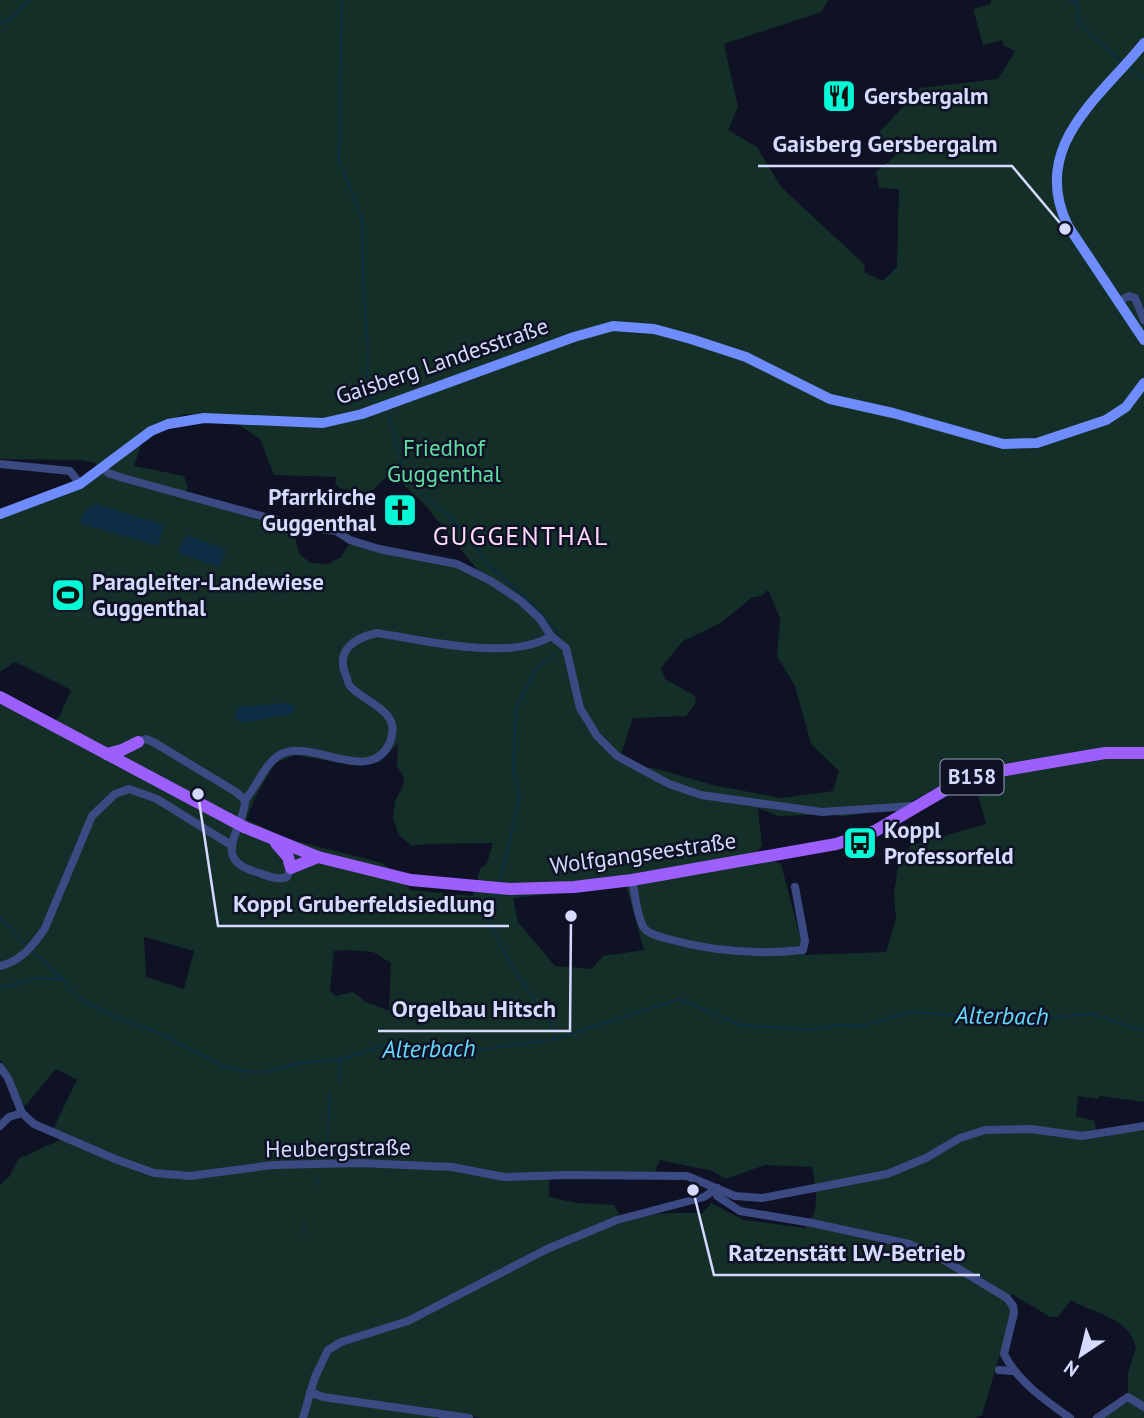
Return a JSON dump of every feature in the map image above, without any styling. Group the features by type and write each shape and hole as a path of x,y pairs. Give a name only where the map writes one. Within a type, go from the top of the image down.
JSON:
{"main road":[{"path":"1144,43 1081,114 1065,141 1058,179 1061,205 1068,226 1144,340"},
{"name":"Gaisberg Landesstraße","path":"0,514 80,484 151,431 168,424 204,418 307,423 350,418 574,337 613,326 654,329 691,339 746,357 830,399 893,413 964,435 1009,445 1033,444 1053,439 1114,416 1133,400 1144,383"},
{"name":"Wolfgangseestraße","path":"0,697 244,827 274,840 318,857 411,880 487,888 574,887 632,880 836,845 875,831 976,775 1105,753 1144,753"},
{"path":"107,754 138,742"},
{"path":"138,742 136,752 142,772"},
{"path":"274,840 288,857 291,869 318,857"}],"street":[{"path":"1119,301 1129,296 1135,298 1144,320"},
{"path":"0,464 70,471 80,484"},
{"path":"104,468 116,476 298,526 336,531 350,540 379,549 457,564 491,581 521,601 551,636 566,648 580,708 597,736 618,756 669,784 701,795 822,813 919,806"},
{"path":"230,845 243,814 245,800 273,760 284,752 315,753 357,762 376,758 386,750 393,729 384,710 350,686 342,666 346,648 360,637 377,633 499,650 543,641 551,636"},
{"path":"138,742 146,739 155,743 245,800"},
{"path":"0,966 15,962 45,928 92,816 115,794 130,789 157,799 230,845 236,861 252,871 284,879 291,869"},
{"path":"632,880 643,927 650,934 694,946 737,951 803,950 805,941 795,887"},
{"path":"0,1067 8,1078 22,1113 9,1117 0,1126"},
{"name":"Heubergstraße","path":"22,1113 34,1124 154,1173 191,1176 274,1165 360,1163 452,1167 504,1177 687,1177 735,1196 762,1198 887,1174 926,1158 960,1138 985,1130 1031,1129 1082,1136 1144,1126"},
{"path":"717,1188 717,1196 740,1211 909,1244 939,1257 1007,1298 1014,1313 1004,1354 1012,1370 1046,1401 1070,1418"},
{"path":"303,1418 314,1377 328,1350 341,1342 408,1321 547,1249 617,1220 704,1198 717,1188"},
{"path":"999,1370 1012,1370"},
{"path":"310,1392 323,1397 469,1418"},
{"path":"1097,1418 1128,1397 1144,1407"}],"green space":[{"name":"Friedhof Guggenthal","path":"0,0 828,0 821,12 724,44 738,107 728,130 757,147 781,187 865,265 864,272 883,281 897,267 899,189 879,188 876,172 900,152 899,135 883,145 877,135 920,88 998,79 1015,51 1003,45 1002,40 983,45 973,9 991,4 991,0 1144,0 1144,1102 1078,1096 1076,1116 1095,1121 1096,1132 1144,1124 1144,1418 1101,1418 1128,1403 1128,1373 1136,1347 1126,1329 1109,1317 1071,1300 1058,1317 1050,1317 1012,1294 1008,1302 1011,1312 1009,1324 982,1415 975,1418 481,1418 437,1411 436,1418 0,1418 0,1185 9,1177 18,1159 60,1140 52,1131 77,1080 56,1069 24,1107 0,1059 0,698 6,707 47,728 59,717 71,690 15,662 0,672 0,511 69,484 99,467 93,462 80,460 0,459","holes":["185,414 227,417 260,439 274,475 336,477 335,484 340,488 364,493 393,475 426,506 480,573 350,543 341,557 327,564 311,563 300,555 292,527 184,495 188,488 184,476 134,466 146,430","768,590 780,618 777,656 795,686 811,744 839,771 833,791 781,798 717,786 653,768 640,768 620,757 633,718 686,716 696,703 695,696 665,679 661,668 683,641 721,623 751,598 761,596","398,744 397,766 404,778 395,801 393,818 399,835 412,846 493,843 487,863 480,869 473,896 411,890 382,863 285,838 246,819 275,763 295,755 352,765 379,762","971,769 986,824 910,846 898,867 894,894 896,919 886,952 805,955 781,864 754,854 762,846 758,808 778,816 838,814 839,817 900,808","626,886 644,950 603,956 592,969 555,966 518,922 513,898","144,937 194,951 184,989 146,977","334,951 373,952 391,963 389,1011 366,1002 353,992 335,996 330,990","660,1160 712,1171 726,1179 765,1165 812,1167 816,1191 815,1207 805,1228 744,1220 711,1203 703,1213 621,1218 614,1205 577,1203 549,1197 550,1173 655,1172"]}],"water":[{"path":"97,504 164,525 158,546 80,523 90,506"},
{"path":"185,535 226,549 220,567 178,553"},
{"path":"285,703 295,709 292,714 242,723 235,718 235,711 240,707"}],"waterway":[{"path":"0,24 11,19 28,0"},
{"path":"342,0 339,161 362,218 368,346 367,398 377,401"},
{"path":"1069,0 1077,2 1080,25 1122,61"},
{"path":"1129,67 1144,80"},
{"path":"389,414 402,469 426,499 448,515 467,535 490,567 528,600 561,636"},
{"path":"500,882 520,796 513,770 516,709 536,669 556,653"},
{"path":"497,894 490,924 513,968 537,1004 548,1015 555,1038"},
{"name":"Alterbach","path":"0,918 26,945"},
{"name":"Alterbach","path":"33,952 64,980 77,997 117,1018 159,1033 223,1066 248,1072 267,1072 294,1064 341,1059 386,1045 472,1051 555,1039 679,999 740,1025 814,1030 835,1025 862,1026 910,1012 1019,1020 1093,1014 1144,1031"},
{"path":"0,986 36,978 61,979"},
{"path":"340,1083 341,1059"},
{"path":"326,1158 330,1094"},
{"path":"316,1184 319,1177"},
{"path":"304,1227 304,1233"}],"place":[{"name":"Gersbergalm","path":"839,96"},
{"name":"Gaisberg Gersbergalm","path":"1065,229"},
{"name":"Pfarrkirche Guggenthal","path":"400,510"},
{"name":"Paragleiter-Landewiese Guggenthal","path":"68,595"},
{"name":"Koppl Gruberfeldsiedlung","path":"198,794"},
{"name":"Koppl Professorfeld","path":"860,843"},
{"name":"Orgelbau Hitsch","path":"571,916"},
{"name":"Ratzenstätt LW-Betrieb","path":"693,1190"}],"district":[{"name":"GUGGENTHAL","path":"521,536"}]}
